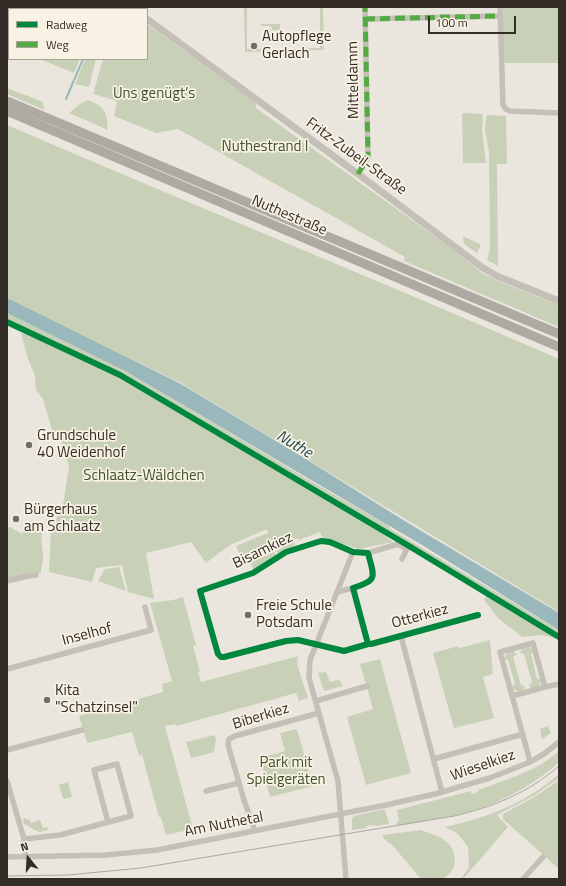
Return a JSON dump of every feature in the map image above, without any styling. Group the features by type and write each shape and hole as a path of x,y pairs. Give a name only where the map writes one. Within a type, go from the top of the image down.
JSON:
{"highway":[{"name":"Nuthestraße","path":"7,101 559,334"},
{"name":"Nuthestraße","path":"7,111 559,347"}],"street":[{"name":"Mitteldamm","path":"358,174 368,157 365,7"},
{"path":"500,7 502,102 504,107 510,111 559,113"},
{"path":"365,19 500,16"},
{"name":"Fritz-Zubeil-Straße","path":"148,20 483,268 497,276 559,301"},
{"name":"Bisamkiez","path":"316,645 298,640 286,641 221,657 218,654 200,591 253,573 286,552 321,541 330,542 353,552 368,553 398,544 407,549 402,559"},
{"path":"346,879 338,780 310,678 309,667 310,660 353,552"},
{"path":"337,592 367,584 372,580 374,574 368,553"},
{"path":"7,581 36,575"},
{"path":"353,588 368,644"},
{"name":"Inselhof","path":"7,669 151,630 145,607"},
{"name":"Otterkiez","path":"316,645 344,651 478,615"},
{"name":"Otterkiez","path":"401,636 442,792"},
{"name":"Wieselkiez","path":"530,762 500,652 533,643 545,687"},
{"path":"512,696 559,684"},
{"path":"316,701 367,686"},
{"name":"Biberkiez","path":"255,831 244,800 228,745 229,739 235,736 319,713"},
{"path":"7,750 82,730"},
{"name":"Wieselkiez","path":"434,758 523,734"},
{"name":"Wieselkiez","path":"442,792 490,778 530,762 544,754 559,742"},
{"path":"24,839 60,835 131,816 117,764 94,770 108,822"},
{"path":"7,780 24,839 25,857"},
{"path":"206,791 239,783"},
{"name":"Am Nuthetal","path":"7,857 106,855 179,846 386,806 442,792"},
{"path":"523,879 543,857"}],"green space":[{"path":"244,7 247,7 247,49 281,49 281,51 245,52"},
{"path":"320,7 323,7 324,50 287,51 287,49 320,48"},
{"path":"503,7 559,7 559,63 505,63 503,54"},
{"path":"261,24 280,24 280,30 272,30 271,26 261,26"},
{"path":"148,25 256,103 256,108 455,251 482,273 559,305 559,327 404,261 405,257 178,129 156,133 114,116 117,101 93,94 103,60 148,60"},
{"path":"42,60 80,60 74,73"},
{"path":"85,60 96,60 89,87 75,84"},
{"path":"7,88 43,102 44,110 7,94"},
{"path":"88,100 102,108 106,114 108,130 69,113 80,104"},
{"path":"462,113 483,114 482,129 486,163 463,163"},
{"path":"488,115 506,116 507,164 497,164 498,266 487,260 490,248 489,152 485,131 486,117"},
{"path":"7,125 559,359 559,612 181,383 7,300"},
{"path":"463,236 480,244 477,253 464,244"},
{"name":"Schlaatz-Wäldchen","path":"7,313 127,372 331,493 390,526 389,528 559,630 559,639 541,635 522,637 499,619 484,600 486,596 384,533 384,535 393,542 359,549 323,538 320,532 299,540 298,538 294,540 295,545 279,555 276,551 289,544 285,538 279,541 280,544 275,546 270,538 275,549 243,562 236,546 268,533 267,529 230,545 206,563 191,542 146,553 154,599 128,592 122,565 96,568 92,582 49,572 51,529 63,505 69,466 58,432 53,433 43,399 36,390 35,376 27,356 21,333 31,335 119,374 7,322","holes":["221,434 265,459 307,487"]},
{"path":"30,521 43,529 41,537 43,559 41,573 28,574 7,579 7,528 10,527 22,534"},
{"path":"274,552 276,556 253,570 251,562"},
{"path":"119,567 126,591 98,581 105,569"},
{"path":"183,597 196,645 193,646 200,671 198,672 201,682 298,656 297,664 308,698 299,701 296,693 176,726 175,724 165,726 193,829 166,835 161,817 159,817 142,755 139,756 132,732 87,743 79,716 163,692 162,684 172,681 150,603"},
{"path":"490,640 493,674 483,677 494,718 454,728 433,653 458,646 459,648"},
{"path":"528,647 534,652 531,654 537,679 541,679 539,686 531,688 529,685 532,682 524,654 520,653 522,649"},
{"path":"511,651 517,654 513,657 521,685 525,686 524,690 522,691 516,691 512,687 515,684 508,660 504,659 505,655"},
{"path":"380,659 411,773 366,785 347,717 373,709 360,664"},
{"path":"326,672 330,682 339,680 343,686 324,691 318,673"},
{"path":"548,726 551,733 542,739 540,729"},
{"name":"Park mit Spielgeräten","path":"297,729 313,786 270,797 260,758 285,751 280,733"},
{"path":"214,735 216,738 214,752 191,758 186,742"},
{"path":"559,751 559,762 528,786 493,804 469,812 394,826 399,821 397,810 471,791 472,794 478,792 478,790 510,779 541,764"},
{"path":"559,774 559,778 535,795 497,815 508,827 463,879 461,879 469,867 468,847 458,834 445,827 476,819 505,808 533,793"},
{"path":"559,780 559,869 503,819 503,814 536,796"},
{"path":"68,782 72,797 63,799 59,785"},
{"path":"385,809 389,824 366,826 366,828 352,830 352,819 354,816"},
{"path":"26,818 27,820 29,819 31,823 40,820 43,828 47,827 48,830 39,832 24,824 23,819"},
{"path":"421,830 444,840 451,846 455,856 454,867 448,875 441,879 421,879 393,846 383,838 383,835"}],"water":[{"path":"7,298 181,384 301,456 408,523 559,613 559,630 422,545 127,372 7,313"}],"waterway":[{"path":"66,99 83,60"}],"tram line":[{"path":"7,876 68,875 141,868 454,816 510,798 535,784 559,766"}],"marked path":[{"path":"358,174 368,157 365,7"},
{"path":"365,19 500,16"}],"cycle path":[{"path":"7,322 120,375 409,546 559,637"},
{"path":"368,644 353,588 371,580 373,573 368,553 353,552 330,542 321,541 286,552 253,573 200,591 218,654 221,657 286,641 298,640 344,651 478,615"}],"place":[{"name":"Autopflege Gerlach","path":"254,46"},
{"name":"Grundschule 40 Weidenhof","path":"29,445"},
{"name":"Bürgerhaus am Schlaatz","path":"16,519"},
{"name":"Freie Schule Potsdam","path":"248,615"},
{"name":"Kita \"Schatzinsel\"","path":"47,700"}],"park label":[{"name":"Uns genügt’s","path":"154,94"},
{"name":"Nuthestrand I","path":"265,147"}],"water label":[{"name":"Nuthe","path":"294,445"}]}
